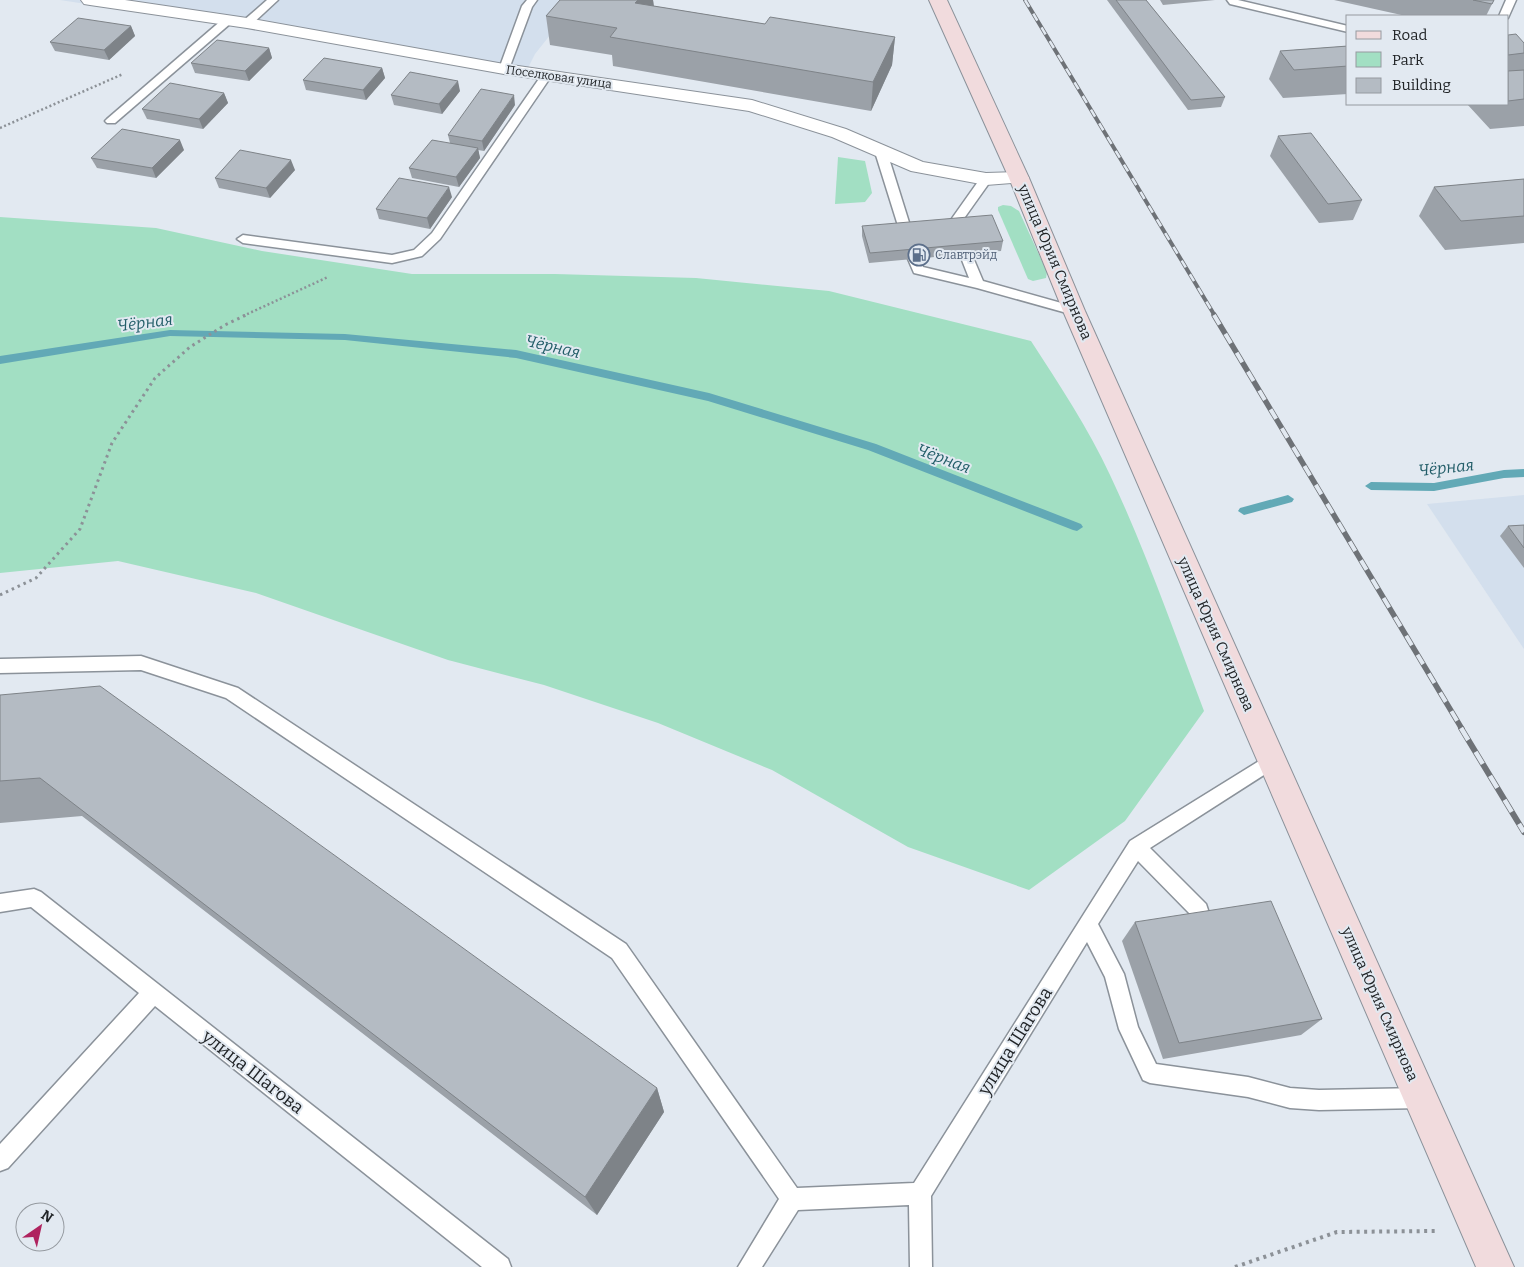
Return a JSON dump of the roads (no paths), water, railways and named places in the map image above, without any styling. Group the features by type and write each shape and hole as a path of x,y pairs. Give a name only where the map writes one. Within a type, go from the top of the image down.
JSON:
{"main road":[{"name":"улица Юрия Смирнова","path":"938,0 1020,178 1074,311 1495,1267"}],"street":[{"name":"Поселковая улица","path":"90,0 246,24 547,76 752,106 839,134 918,167 986,179 1020,178"}],"lane":[{"path":"246,24 273,0"},
{"path":"504,69 527,6 532,0"},
{"path":"1232,0 1346,29"},
{"path":"1504,15 1511,0"},
{"path":"111,121 227,21"},
{"path":"243,239 392,259 418,253 436,236 547,76"},
{"path":"881,152 906,232"},
{"path":"956,228 954,224 986,179"},
{"path":"966,254 978,284"},
{"path":"914,259 918,270 978,284 1074,311"},
{"path":"0,666 141,663 232,693 619,951 792,1199"},
{"name":"улица Шагова","path":"920,1194 1136,847 1272,761"},
{"path":"1136,847 1199,910"},
{"name":"улица Шагова","path":"0,902 34,898 500,1267"},
{"path":"1088,924 1114,974 1129,1029 1150,1073 1248,1087 1290,1098 1319,1100 1421,1098"},
{"path":"0,1160 153,993"},
{"path":"792,1199 920,1194 921,1267"},
{"path":"749,1267 792,1199"}],"waterway":[{"name":"Чёрная","path":"0,360 170,333 345,337 516,354 709,397 872,447 1077,527"},
{"name":"Чёрная","path":"1371,486 1434,487 1504,474 1524,473"},
{"name":"Чёрная","path":"1244,511 1288,499"}],"railway":[{"path":"1025,0 1215,316"},
{"path":"1214,315 1462,729"},
{"path":"1461,728 1524,832"}],"place":[{"name":"Славтрэйд","path":"919,255"}]}
